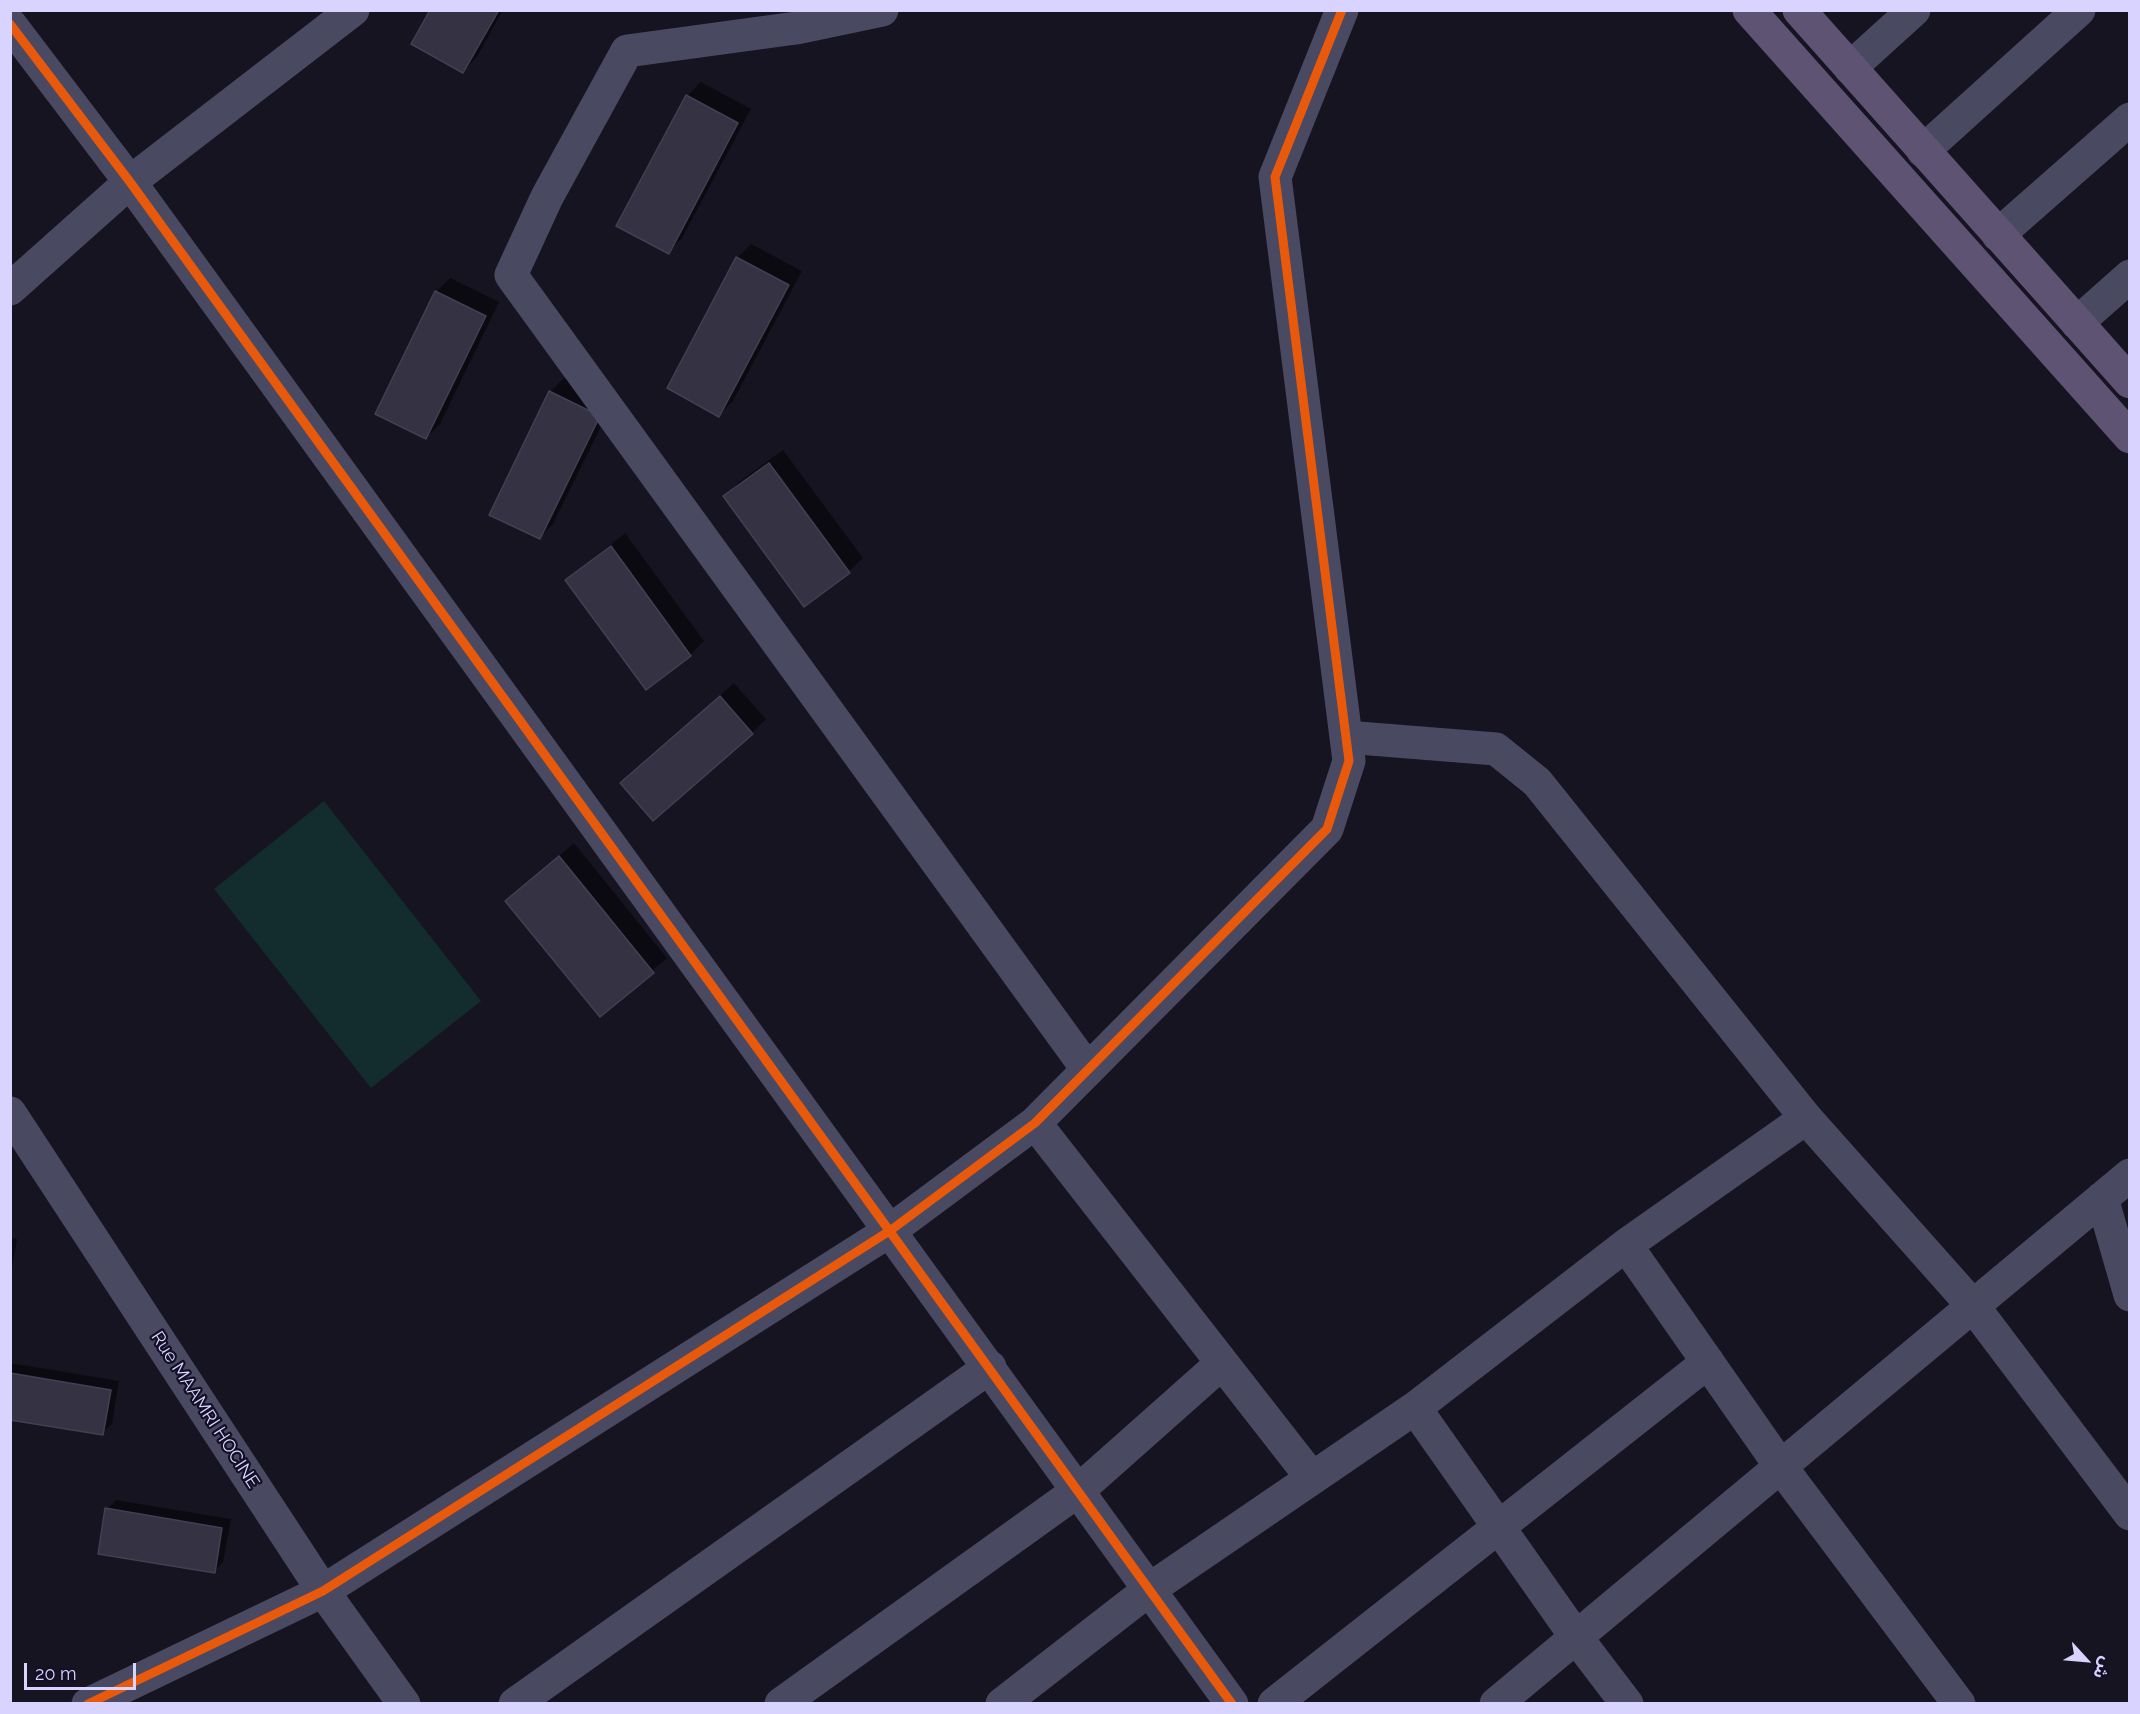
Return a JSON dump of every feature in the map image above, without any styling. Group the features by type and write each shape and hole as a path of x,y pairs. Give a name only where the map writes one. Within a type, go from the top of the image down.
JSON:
{"main road":[{"path":"1749,10 2130,437"},
{"path":"1798,10 2130,382"}],"street":[{"path":"10,289 130,182 353,10"},
{"path":"882,10 796,28 627,51 547,197 511,275 1088,1070"},
{"path":"88,1704 323,1591 891,1230 1035,1123 1327,829 1349,761 1275,177 1342,10"},
{"path":"1850,68 1914,10"},
{"path":"1923,151 2079,10"},
{"path":"10,24 130,182 1232,1704"},
{"path":"1998,235 2130,119"},
{"path":"2077,323 2130,276"},
{"path":"1346,737 1496,749 1537,782 1806,1118 1973,1306 2130,1514"},
{"name":"Rue MAAMRI HOCINE","path":"10,1113 323,1591 404,1704"},
{"path":"1002,1704 1150,1589 1414,1408 1626,1245 1806,1118"},
{"path":"1035,1123 1312,1478"},
{"path":"1496,1704 2130,1175"},
{"path":"2102,1198 2130,1295"},
{"path":"1626,1245 1780,1467 1959,1704"},
{"path":"1274,1704 1708,1362"},
{"path":"781,1704 1079,1490 1222,1363"},
{"path":"515,1704 990,1367"},
{"path":"1414,1408 1576,1637 1627,1704"}],"green space":[{"path":"324,801 481,1001 371,1088 214,889"}],"building":[{"path":"430,10 499,10 463,73 411,44"},
{"path":"686,95 738,123 669,254 616,226"},
{"path":"736,257 789,285 719,417 667,388"},
{"path":"435,291 486,316 426,439 375,414"},
{"path":"549,391 600,416 540,539 489,515"},
{"path":"769,463 850,573 804,607 723,496"},
{"path":"611,546 691,656 646,690 565,580"},
{"path":"720,696 753,734 653,821 620,783"},
{"path":"559,856 654,973 600,1017 505,901"},
{"path":"10,1373 111,1390 103,1435 10,1420"},
{"path":"105,1508 222,1528 215,1573 98,1554"}],"cycle path":[{"path":"88,1704 323,1591 891,1230 1035,1123 1327,829 1349,761 1275,177 1342,10"},
{"path":"10,24 130,182 1232,1704"}]}
